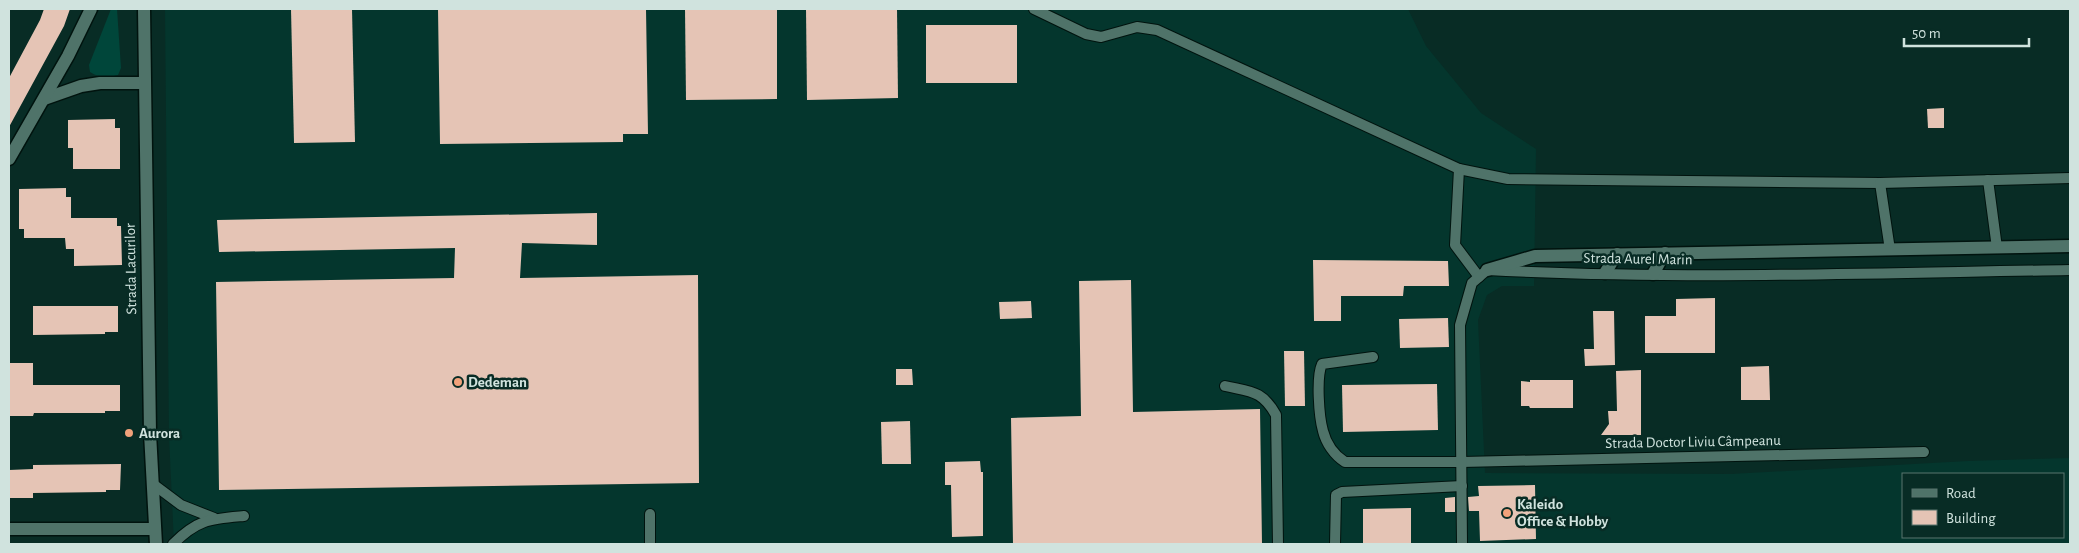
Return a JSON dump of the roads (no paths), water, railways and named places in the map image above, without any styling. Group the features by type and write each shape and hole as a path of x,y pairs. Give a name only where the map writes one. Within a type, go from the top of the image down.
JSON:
{"street":[{"path":"9,158 44,99 91,9"},
{"name":"Strada Lacurilor","path":"144,9 150,434 156,544"},
{"path":"44,99 81,86 100,83 144,83"},
{"path":"1483,274 1535,256 2070,246"},
{"path":"1653,274 1665,253"},
{"path":"1605,273 1617,254"},
{"path":"9,529 155,529"}],"lane":[{"path":"1034,9 1086,34 1101,37 1138,26 1157,30 1459,169 1508,179 1880,183 2070,178"},
{"path":"1459,169 1455,245 1464,260 1483,274 1472,283 1460,325 1462,544"},
{"path":"1988,180 1997,248"},
{"path":"1880,183 1890,250"},
{"name":"Strada Aurel Marin","path":"1483,274 2070,270"},
{"name":"Strada Doctor Liviu Câmpeanu","path":"1373,357 1322,364 1318,374 1323,431 1337,457 1345,462 1462,462 1924,452"},
{"path":"1225,386 1260,395 1268,402 1276,415 1278,544"},
{"path":"153,484 181,505 214,518"},
{"path":"1335,544 1336,495 1342,492 1462,486"},
{"path":"650,514 650,544"},
{"path":"173,544 189,529 214,518 244,516"}],"place":[{"name":"Dedeman","path":"458,382"},
{"name":"Aurora","path":"129,433"},
{"name":"Kaleido Office & Hobby","path":"1507,513"}]}
